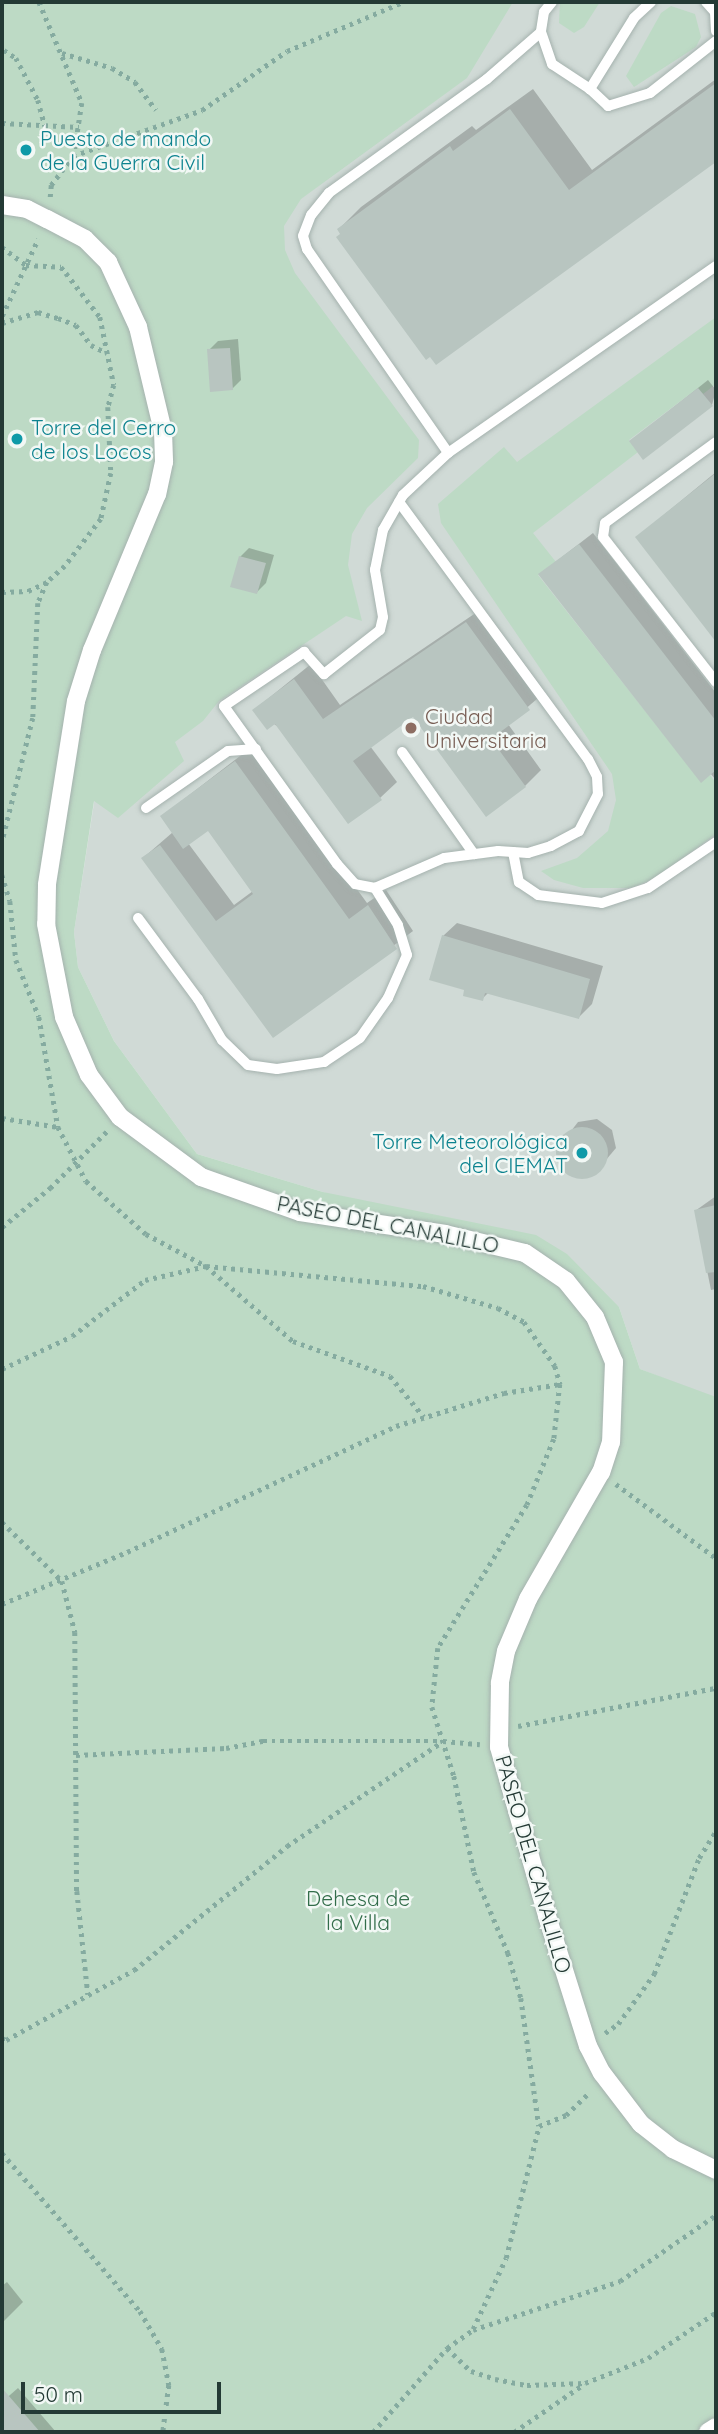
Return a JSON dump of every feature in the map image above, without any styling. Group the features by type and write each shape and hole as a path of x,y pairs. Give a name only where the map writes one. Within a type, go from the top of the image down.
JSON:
{"street":[{"name":"PASEO DEL CANALILLO","path":"2,205 27,209 85,239 107,262 124,292 138,327 163,431 163,462 157,494 92,650 76,701 47,885 46,924 64,1017 89,1075 120,1117 178,1163 231,1188 300,1212 500,1245 546,1266 566,1281 595,1317 614,1362 615,1414 601,1472 528,1599 506,1651 499,1747 515,1815 588,2046 602,2073 641,2124 673,2149 716,2171"},
{"path":"708,2432 716,2427"}],"lane":[{"path":"552,2 544,12 541,32 552,64 590,89 608,106 650,93 716,41"},
{"path":"590,89 634,18 650,2"},
{"path":"706,2 715,12 716,32"},
{"path":"448,453 370,346 307,249 303,236 311,215 329,193 487,79 541,32"},
{"path":"399,502 588,759 597,778 592,813 579,831 538,851 474,853 444,858 375,888 355,884 337,864 224,706 304,652 324,674 380,630 383,617 374,570 383,530 399,502 448,453 716,266"},
{"path":"716,442 605,523 603,537 716,681"},
{"path":"146,808 228,751 256,749"},
{"path":"401,752 474,853"},
{"path":"513,852 519,882 538,895 602,903 648,888 716,842"},
{"path":"138,918 198,999 222,1040 248,1065 277,1069 324,1062 360,1038 388,998 407,954 398,925 375,888"}],"path":[{"path":"2,316 47,219 51,185 73,156 82,103 39,2"},
{"path":"73,156 202,110 287,51 403,2"},
{"path":"4,50 16,58 38,100 45,126"},
{"path":"62,53 112,68 135,82 156,110"},
{"path":"2,123 79,127"},
{"path":"2,247 26,265 61,267 100,317 114,386 108,407 113,452 101,519 65,566 47,582 28,591 2,592"},
{"path":"2,323 38,312 76,325 91,345 109,354"},
{"path":"2,842 4,822 33,718 35,627 47,582"},
{"path":"2,813 4,822"},
{"path":"2,874 10,901 16,960 38,1017 58,1127 74,1163 86,1181 146,1234 206,1266 293,1340 390,1376 424,1417"},
{"path":"2,1227 74,1163 120,1117"},
{"path":"2,1118 58,1127"},
{"path":"2,1369 46,1352 72,1336 145,1280 206,1266 411,1284 462,1295 524,1322 555,1366 560,1384 554,1439 527,1505 438,1648 432,1707 443,1741 474,1872 508,1953 521,1998 539,2126 506,2258 473,2330"},
{"path":"2,1604 62,1581 272,1482 424,1417 504,1393 560,1384"},
{"path":"601,1472 716,1558"},
{"path":"2,1522 62,1581 76,1644 77,1892 88,1994"},
{"path":"500,1728 716,1688"},
{"path":"76,1755 226,1748 263,1741 443,1741 474,1744"},
{"path":"2,2046 4,2039 134,1970 287,1846 443,1741"},
{"path":"618,2024 654,1974 699,1858 716,1831"},
{"path":"539,2126 566,2115 585,2100 602,2073"},
{"path":"2,2153 141,2311 157,2339 169,2385 163,2432"},
{"path":"373,2432 447,2348 473,2330 620,2281 716,2215"},
{"path":"514,2432 585,2383 648,2358 716,2313"},
{"path":"447,2348 471,2371 495,2379 527,2385 585,2383"}],"shaded area":[{"name":"Ciudad Universitaria","path":"2,2 716,2 716,1399 640,1369 619,1307 323,1192 197,1154 114,1041 78,967 74,932 117,655"}],"green space":[{"name":"Dehesa de la Villa","path":"2,2 513,2 467,78 301,199 284,226 285,250 295,273 419,440 418,458 367,508 352,534 348,565 362,621 346,616 219,701 203,721 175,742 184,761 118,818 94,801 74,932 78,967 114,1041 197,1154 323,1192 536,1235 567,1254 619,1307 640,1369 716,1397 716,2432 2,2432"},
{"path":"560,2 600,2 584,27 574,33 559,23"},
{"path":"671,6 695,14 701,37 696,47 634,87 626,76 661,13"},
{"path":"716,317 716,384 703,394 698,388 629,440 638,452 533,533 556,562 538,575 701,782 710,775 716,783 716,834 655,878 631,888 583,888 554,880 541,871 577,858 608,831 616,800 612,774 441,523 438,504 504,447 517,462"}],"building":[{"path":"716,83 716,162 436,365 430,357 426,360 336,237 340,234 337,229 450,146 453,151 510,109 569,190"},
{"path":"230,348 233,390 210,392 207,349"},
{"path":"698,388 713,406 643,460 629,441"},
{"path":"716,473 716,642 635,537"},
{"path":"579,544 716,721 716,770 701,783 538,574"},
{"path":"239,556 266,563 257,594 230,587"},
{"path":"466,622 530,710 491,739 526,787 486,817 413,717 353,761 382,800 348,824 275,724 267,730 252,710 294,679 323,719"},
{"path":"235,761 349,919 368,905 397,949 273,1038 141,858 160,845 216,921 253,894 208,831 183,849 160,816"},
{"path":"442,935 590,979 579,1019 485,993 483,1001 463,996 464,990 429,980"},
{"name":"Torre Meteorológica del CIEMAT","path":"582,1127 601,1134 608,1153 601,1172 582,1179 563,1172 556,1153 563,1134"},
{"path":"716,1205 716,1272 706,1273 694,1210"},
{"path":"2,2388 40,2432 2,2432"}],"place":[{"name":"Puesto de mando de la Guerra Civil","path":"26,150"},
{"name":"Torre del Cerro de los Locos","path":"17,439"},
{"name":"Ciudad Universitaria","path":"411,728"},
{"name":"Torre Meteorológica del CIEMAT","path":"582,1153"}]}
